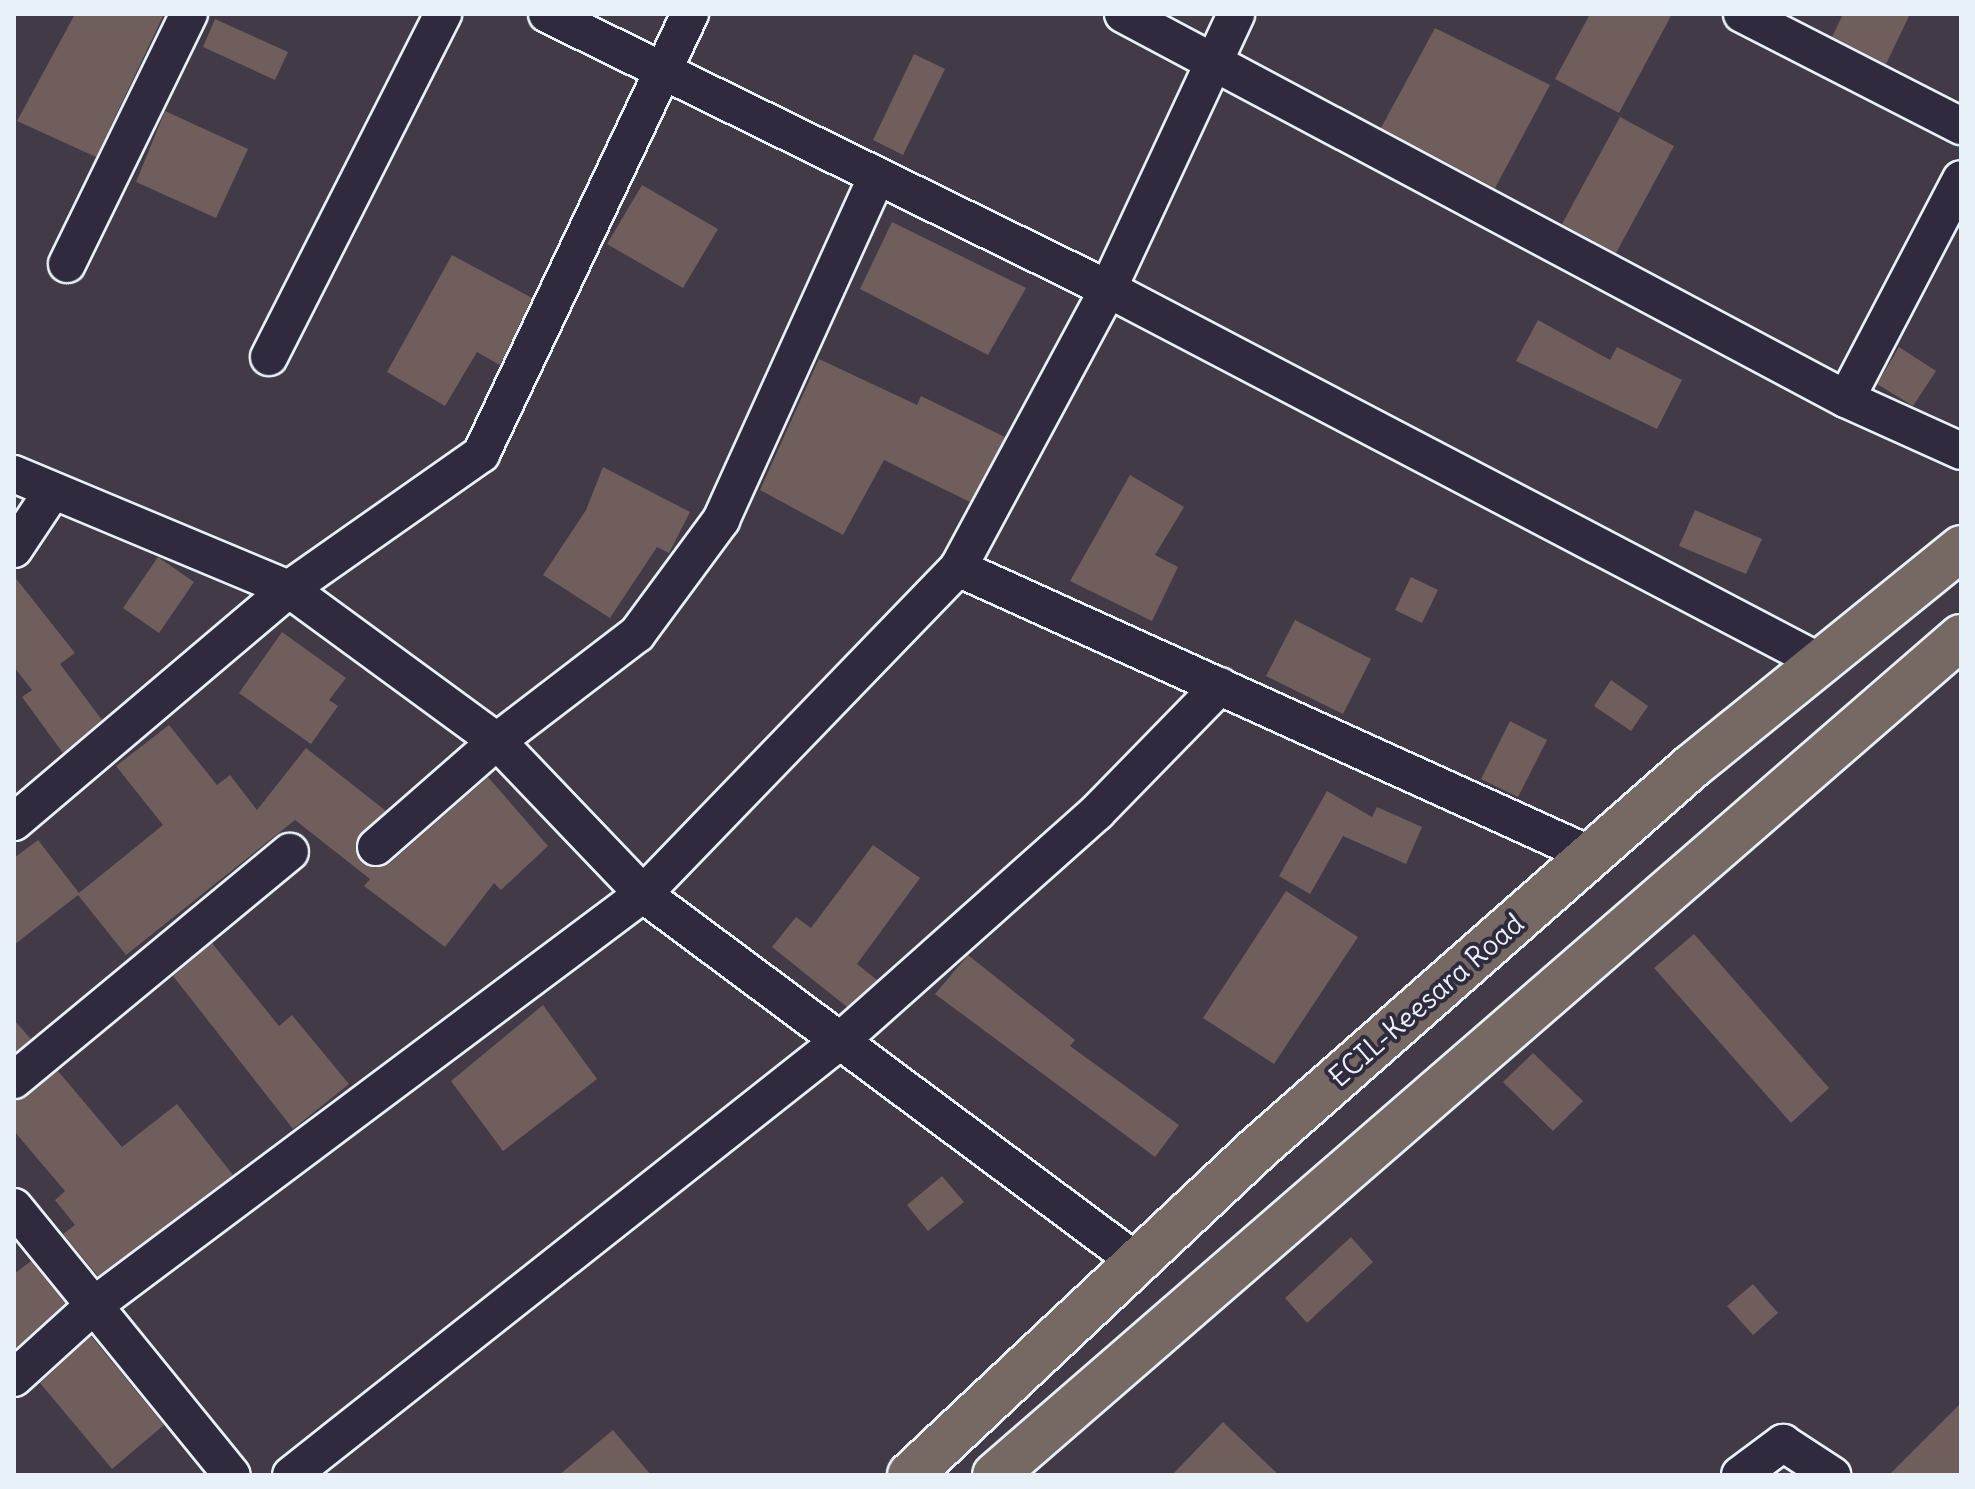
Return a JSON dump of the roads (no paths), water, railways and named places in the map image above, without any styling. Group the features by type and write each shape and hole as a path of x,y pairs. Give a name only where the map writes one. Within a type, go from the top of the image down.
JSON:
{"main road":[{"name":"ECIL-Keesara Road","path":"910,1475 1137,1262 1591,855 1961,548"},
{"path":"995,1475 1956,650"}],"street":[{"path":"67,264 189,14"},
{"path":"269,357 443,14"},
{"path":"547,14 664,77 1108,289 1820,662"},
{"path":"14,822 289,589 481,454 664,77 690,14"},
{"path":"1123,14 1215,59 1846,399 1961,451"},
{"path":"14,1378 93,1306 643,894 958,568 1108,289 1236,14"},
{"path":"1742,14 1961,126"},
{"path":"376,847 497,741 637,634 721,520 876,178"},
{"path":"1846,399 1961,179"},
{"path":"14,474 289,589 497,741 643,894 1137,1262"},
{"path":"14,549 52,492"},
{"path":"958,568 1591,855"},
{"path":"291,1475 840,1041 1097,812 1220,686"},
{"path":"14,1080 290,852"},
{"path":"14,1207 232,1475"},
{"path":"1740,1475 1783,1443 1832,1475"}]}
